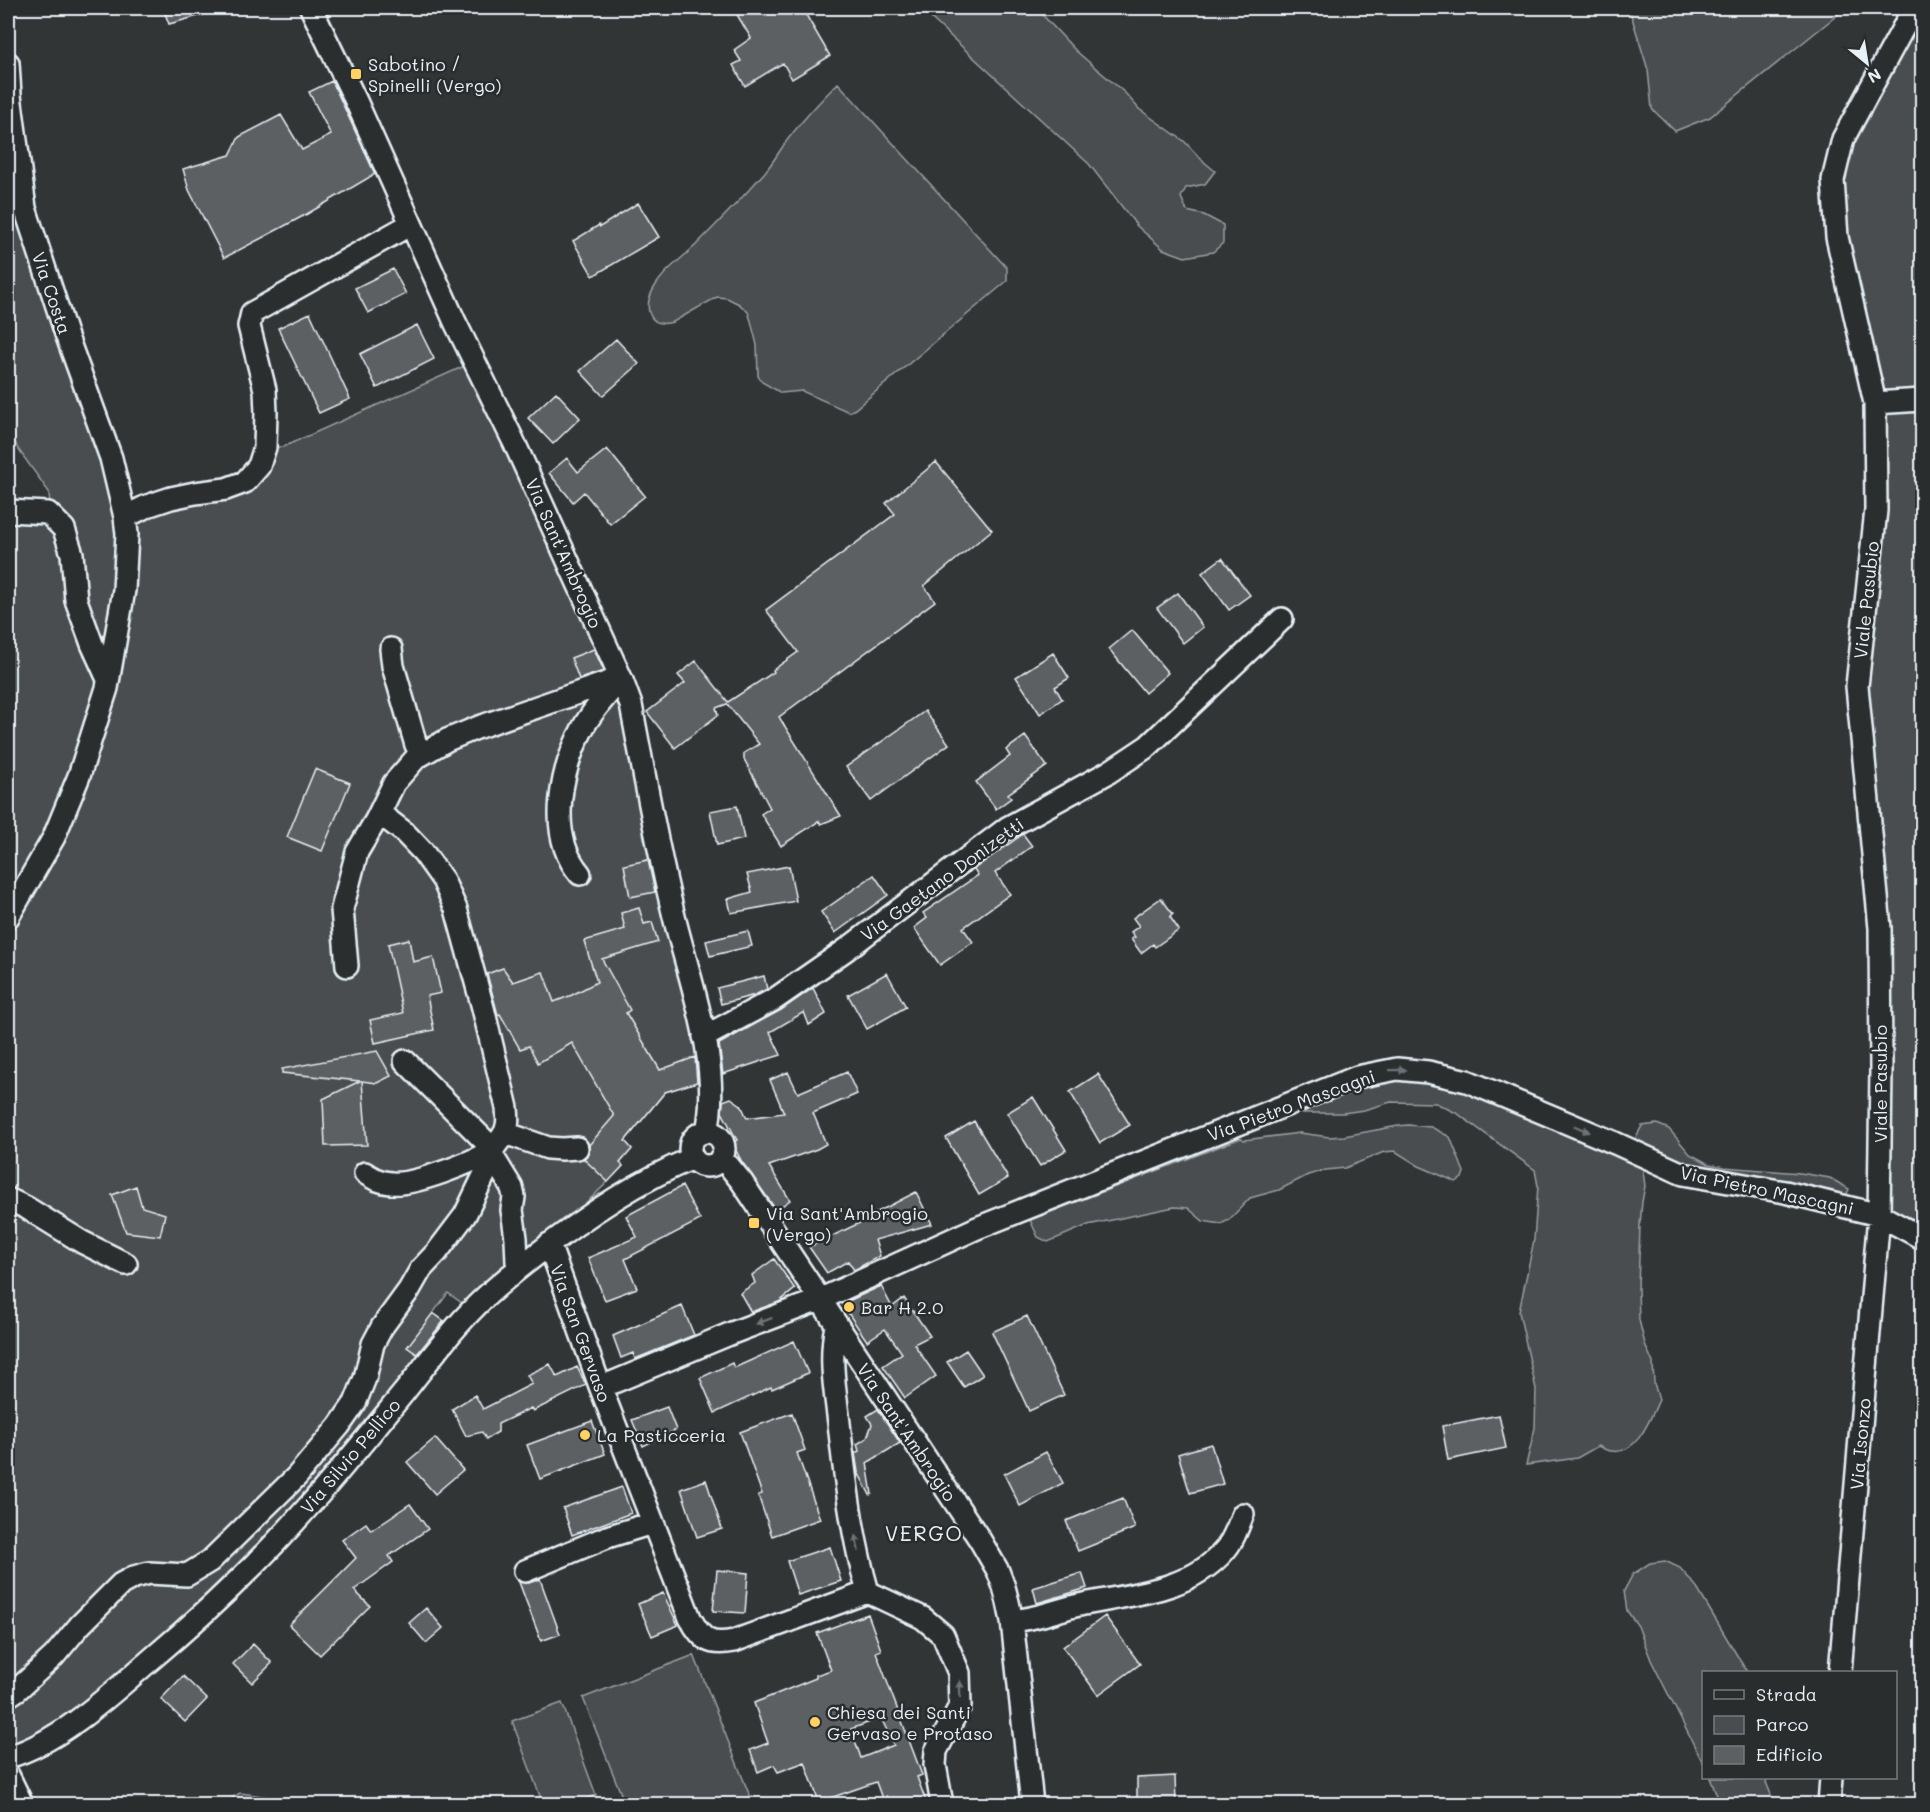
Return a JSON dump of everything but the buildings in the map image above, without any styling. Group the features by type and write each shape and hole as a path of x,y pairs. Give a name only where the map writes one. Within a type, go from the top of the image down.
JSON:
{"street":[{"name":"Via Sant'Ambrogio","path":"311,8 455,322 513,440 621,678 631,705 672,908 708,1055 711,1108 707,1132"},
{"name":"Viale Pasubio","path":"1879,1215 1880,927 1857,686 1876,510 1875,403 1837,237 1833,180 1844,139 1914,8"},
{"name":"Via Costa","path":"8,63 11,106 25,208 66,334 111,458 127,534 124,590 107,677 107,688 79,776 58,826 8,917"},
{"path":"125,517 171,498 226,489 245,482 260,466 267,432 265,390 249,326 252,313 411,224"},
{"path":"1875,403 1923,400"},
{"path":"8,511 48,513 64,529 72,554 76,600 107,677"},
{"name":"Via Gaetano Donizetti","path":"704,1037 776,999 848,949 1007,828 1109,772 1148,746 1282,620"},
{"path":"391,650 393,666 416,745 426,752"},
{"path":"347,966 342,909 357,852 394,783 416,758 447,740 478,727 621,678"},
{"path":"580,874 570,862 560,824 563,785 575,744 585,724 621,678"},
{"path":"8,1696 54,1656 80,1625 122,1584 134,1577 149,1573 187,1575 210,1561 297,1476 339,1426 355,1402 382,1327 421,1269 465,1215 496,1148 507,1131 507,1108 456,909 443,880 423,852 404,832 387,819 376,820"},
{"path":"405,1060 496,1148 514,1197 512,1210 516,1238 516,1262"},
{"name":"Via Pietro Mascagni","path":"600,1386 819,1300 977,1228 1165,1153 1357,1077 1397,1069 1428,1072 1467,1081 1604,1138 1683,1174 1785,1192 1879,1215 1923,1238"},
{"path":"707,1132 721,1140 723,1150 720,1159 705,1166 693,1158 690,1151 693,1140 707,1132"},
{"path":"365,1173 377,1181 392,1184 410,1183 482,1157 511,1135 548,1148 577,1149"},
{"name":"Via Silvio Pellico","path":"8,1758 69,1726 172,1641 223,1595 307,1509 472,1309 494,1288 591,1214 633,1188 693,1158"},
{"name":"Via Sant'Ambrogio","path":"720,1159 742,1182 990,1557 1004,1587 1012,1621 1032,1804"},
{"path":"8,1199 126,1264"},
{"name":"Via Isonzo","path":"1840,1671 1879,1215"},
{"name":"Via San Gervaso","path":"549,1244 652,1523 699,1635 722,1643 734,1641 868,1592"},
{"path":"836,1326 832,1347 843,1463 868,1592 930,1623 943,1635 960,1673 960,1706 936,1751 935,1765 942,1804"},
{"path":"1012,1621 1033,1619 1067,1607 1157,1590 1198,1574 1226,1550 1243,1514"},
{"path":"525,1571 607,1537 652,1523"},
{"path":"8,1775 22,1804"},
{"path":"1829,1804 1831,1779"}],"green space":[{"path":"920,8 1036,8 1076,51 1125,93 1139,109 1184,141 1215,171 1205,184 1186,188 1181,197 1187,211 1204,215 1223,225 1223,243 1213,252 1185,257 1163,249 1137,226 1089,164"},
{"path":"1629,8 1846,8 1710,117 1675,131 1652,109 1648,70"},
{"path":"1922,12 1922,1220 1889,1214 1867,686 1886,511 1847,236 1843,181 1851,149"},
{"path":"838,83 1007,268 1007,281 849,412 802,391 781,393 762,382 758,376 757,345 751,321 748,312 739,304 727,298 717,297 673,322 665,323 653,319 649,309 651,295 663,276 757,181 797,127"},
{"path":"8,99 17,157 125,516 226,489 265,447 283,447 469,364 624,694 706,1079 665,1092 625,1141 632,1149 620,1163 623,1166 546,1238 462,1303 448,1293 433,1313 447,1323 422,1358 418,1355 390,1397 291,1512 176,1630 52,1728 8,1747 8,511 50,507 49,492 18,449 8,426"},
{"path":"1397,1081 1436,1081 1479,1092 1642,1164 1645,1186 1640,1225 1639,1320 1653,1363 1654,1383 1659,1400 1647,1426 1628,1448 1611,1451 1598,1446 1577,1458 1526,1465 1535,1428 1536,1389 1519,1312 1534,1240 1538,1186 1535,1170 1458,1114 1436,1103 1391,1102 1343,1113 1301,1113 1361,1087"},
{"path":"1657,1124 1669,1129 1690,1154 1709,1164 1830,1178 1849,1189 1844,1201 1686,1171 1646,1153 1636,1137 1642,1126"},
{"path":"1408,1125 1431,1127 1450,1137 1464,1172 1462,1178 1456,1182 1419,1166 1395,1151 1384,1152 1345,1168 1308,1175 1279,1190 1250,1198 1229,1220 1221,1224 1203,1221 1188,1208 1174,1207 1088,1225 1048,1242 1038,1237 1030,1220 1241,1138 1244,1140 1300,1133 1329,1137 1344,1136"},
{"path":"1665,1561 1680,1568 1695,1585 1746,1671 1702,1671 1702,1761 1651,1660 1638,1626 1627,1611 1624,1591 1633,1574 1650,1563"},
{"path":"694,1655 753,1804 625,1804 583,1698"},
{"path":"562,1703 596,1795 570,1804 543,1804 512,1721"},
{"path":"1710,1779 1768,1779 1766,1782 1774,1802 1773,1804 1722,1804"},
{"path":"240,1793 270,1797 279,1804 222,1804"}],"place":[{"name":"Sabotino / Spinelli (Vergo)","path":"356,74"},
{"name":"Via Sant'Ambrogio (Vergo)","path":"754,1223"},
{"name":"Bar H 2.0","path":"849,1307"},
{"name":"La Pasticceria","path":"585,1435"},
{"name":"Chiesa dei Santi Gervaso e Protaso","path":"815,1722"}],"district":[{"name":"VERGO","path":"924,1532"}]}
